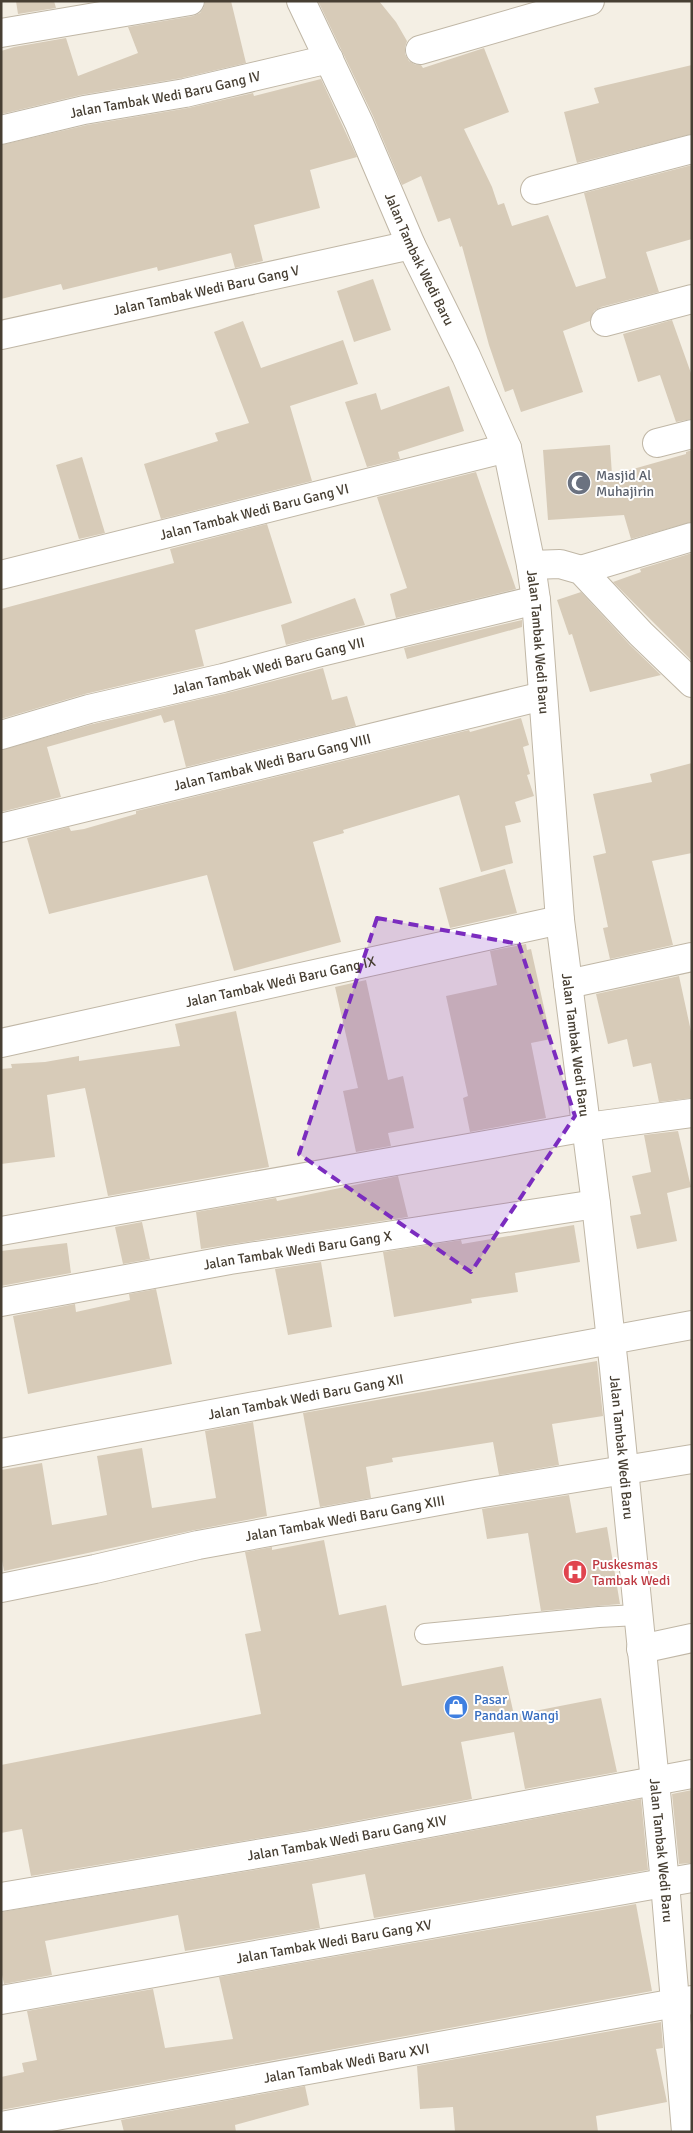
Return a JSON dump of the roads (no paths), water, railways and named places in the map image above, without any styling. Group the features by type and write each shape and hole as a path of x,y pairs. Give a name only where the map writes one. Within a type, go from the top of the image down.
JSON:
{"street":[{"path":"1,32 190,1"},
{"name":"Jalan Tambak Wedi Baru","path":"301,1 359,123 411,245 466,356 507,448 531,565 536,600 560,920 596,1204 614,1368 665,1882 683,2002 686,2132"},
{"path":"420,50 590,1"},
{"name":"Jalan Tambak Wedi Baru Gang IV","path":"1,130 84,110 186,92 329,59"},
{"path":"535,190 692,149"},
{"name":"Jalan Tambak Wedi Baru Gang V","path":"1,335 411,245"},
{"path":"604,322 692,299"},
{"path":"657,443 692,434"},
{"name":"Jalan Tambak Wedi Baru Gang VI","path":"1,575 507,448"},
{"path":"581,570 692,537"},
{"path":"531,565 560,564 581,570 641,634 692,683"},
{"name":"Jalan Tambak Wedi Baru Gang VII","path":"1,735 89,709 223,678 313,654 536,600"},
{"name":"Jalan Tambak Wedi Baru Gang VIII","path":"1,828 543,696"},
{"name":"Jalan Tambak Wedi Baru Gang IX","path":"1,1044 560,920"},
{"path":"568,984 692,958"},
{"path":"1,1231 586,1127 692,1112"},
{"name":"Jalan Tambak Wedi Baru Gang X","path":"1,1302 230,1260 596,1204"},
{"name":"Jalan Tambak Wedi Baru Gang XII","path":"1,1453 692,1325"},
{"name":"Jalan Tambak Wedi Baru Gang XIII","path":"1,1588 95,1570 198,1545 477,1494 692,1459"},
{"path":"641,1649 692,1638"},
{"name":"Jalan Tambak Wedi Baru Gang XIV","path":"1,1897 311,1845 692,1774"},
{"name":"Jalan Tambak Wedi Baru Gang XV","path":"1,2000 692,1878"},
{"name":"Jalan Tambak Wedi Baru XVI","path":"1,2126 683,2002"}],"lane":[{"path":"425,1634 599,1616 638,1615"}],"place":[{"name":"Masjid Al Muhajirin","path":"579,483"},
{"name":"Puskesmas Tambak Wedi","path":"575,1572"},
{"name":"Pasar Pandan Wangi","path":"456,1707"}]}
